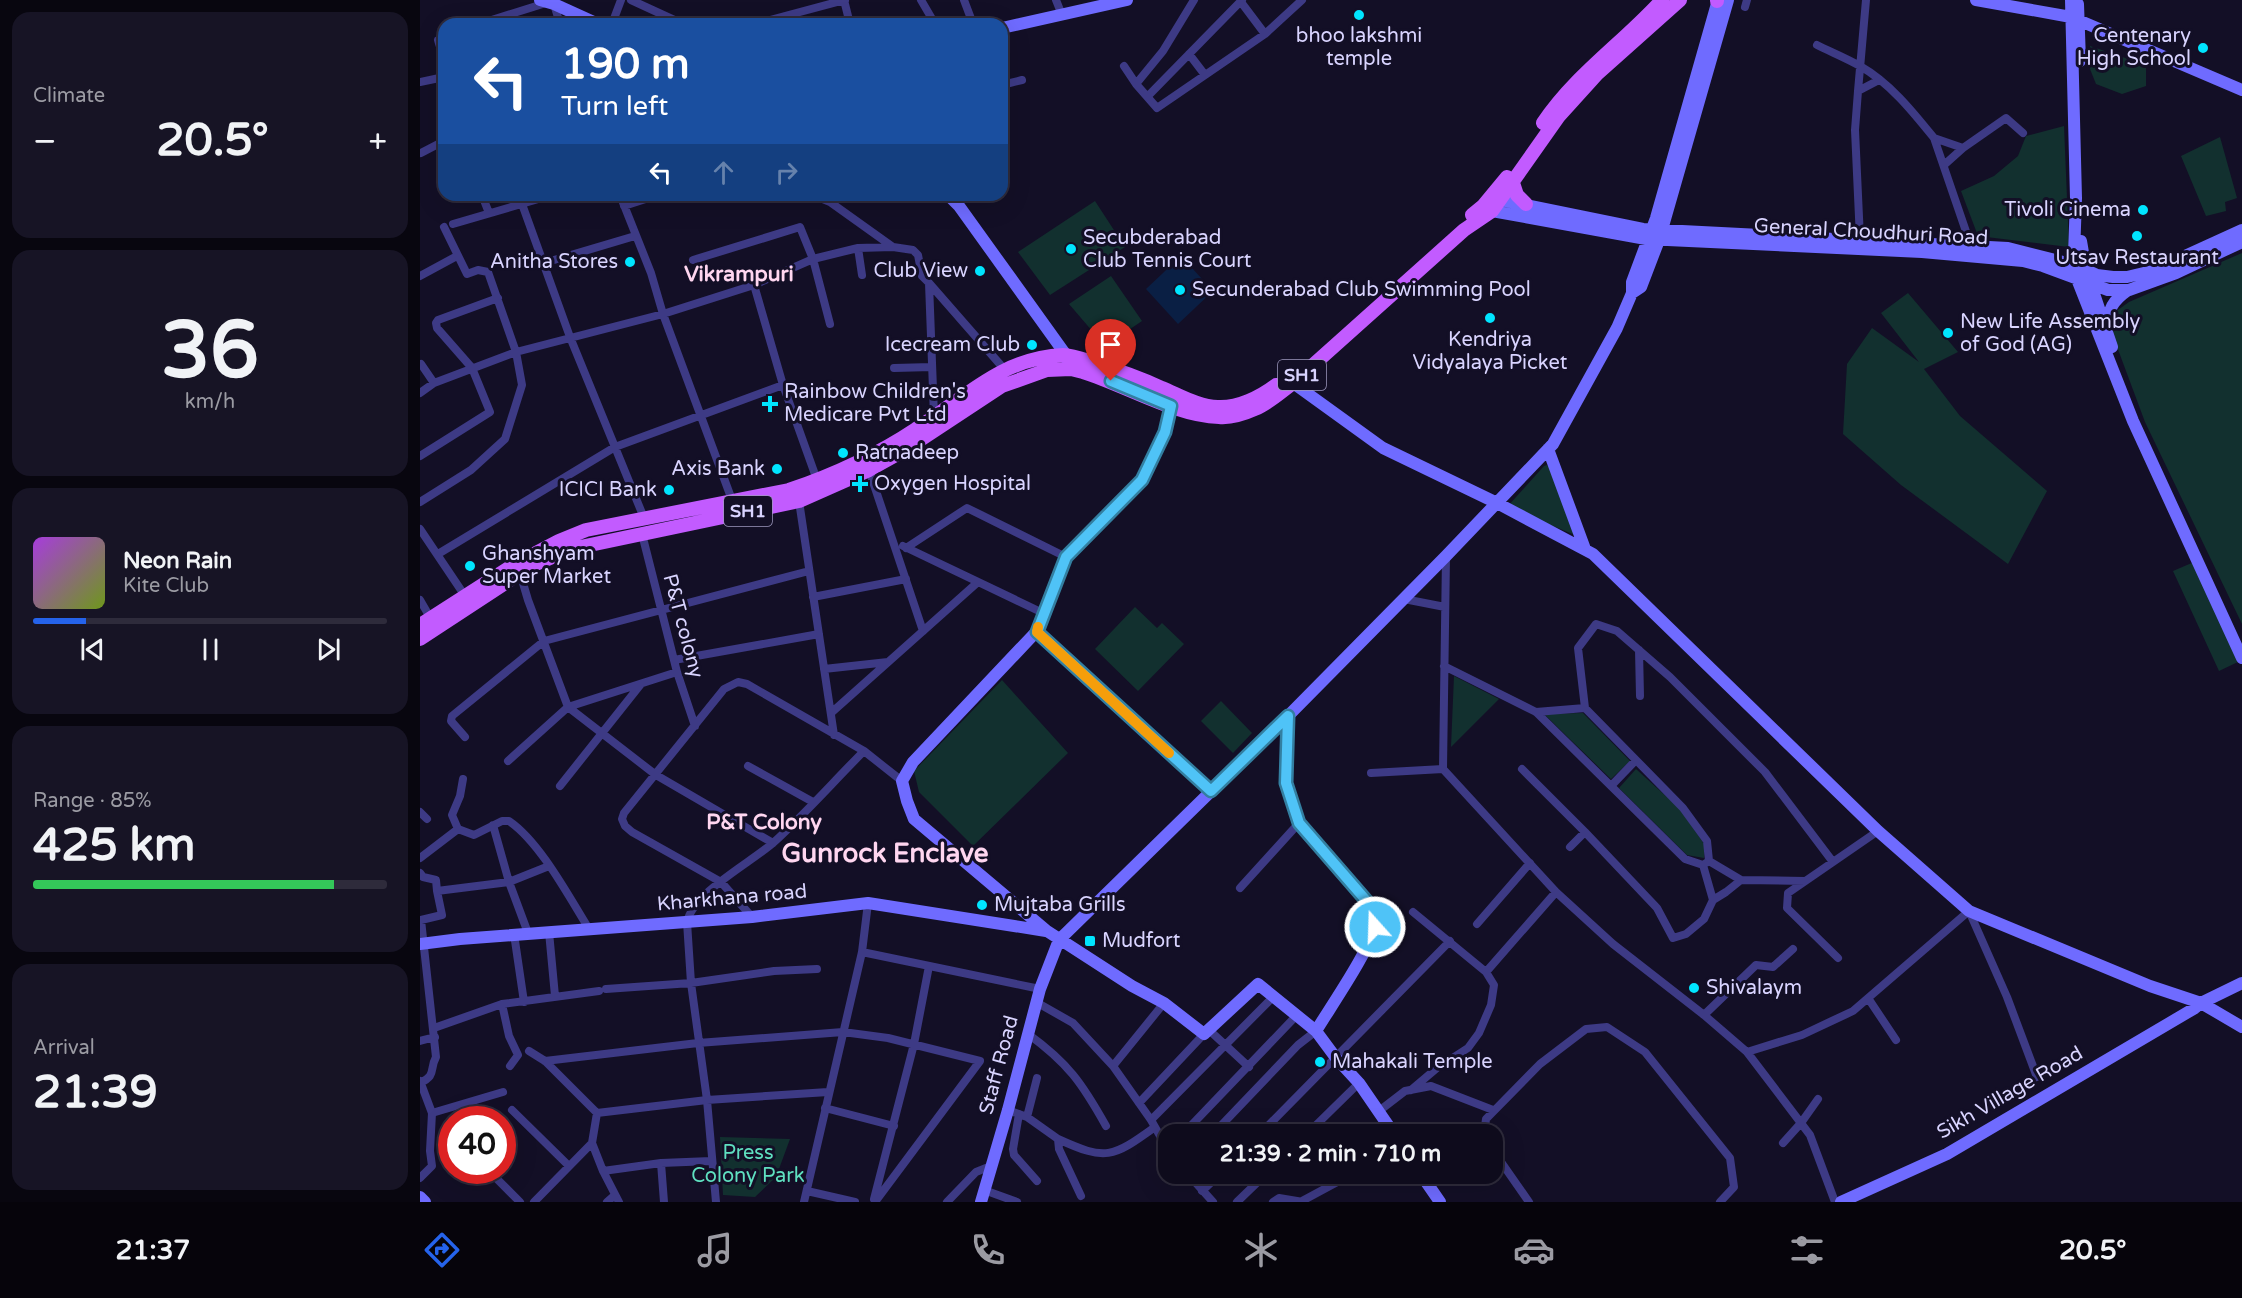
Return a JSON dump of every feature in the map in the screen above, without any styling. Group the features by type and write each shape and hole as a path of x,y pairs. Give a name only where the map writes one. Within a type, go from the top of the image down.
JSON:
{"main road":[{"name":"SH1","path":"424,628 465,596 515,564 559,541 586,530 789,490 817,480 900,440 991,376 1034,360 1066,355 1123,371 1200,404 1223,407 1248,401 1267,392 1513,183 1559,116 1573,100 1598,74 1680,0"},
{"path":"1655,234 1717,0"},
{"path":"1059,940 1288,716 1553,444 1617,328 1632,293 1632,282 1655,234 1728,0"},
{"path":"1976,0 2075,19 2242,90"},
{"path":"2071,0 2075,19 2083,182 2082,255 2079,272"},
{"path":"2078,0 2075,19 2074,248 2079,272 2133,421 2242,658"},
{"path":"1008,27 1119,1"},
{"name":"SH1","path":"424,628 520,573 572,549 799,501 869,470 939,429 1002,386 1047,370 1071,369 1201,415 1221,417 1236,415 1265,404 1293,383 1464,230 1491,203 1555,106 1661,1"},
{"path":"546,2 584,18"},
{"path":"1513,183 1517,195 1527,204"},
{"path":"954,201 1066,355 1071,369"},
{"path":"1491,203 1527,204 1655,234"},
{"path":"1491,203 1655,234 1860,239 2008,248 2060,262 2079,272 2090,284 2108,290 2129,290"},
{"name":"General Choudhuri Road","path":"1655,234 2023,261 2113,278 2152,271 2242,230"},
{"path":"2106,329 2110,308 2117,298 2129,290 2176,273 2242,242"},
{"path":"2060,262 2074,248"},
{"path":"2090,284 2093,308 2106,329 2141,425 2242,639"},
{"path":"1293,383 1383,448 1497,503 1593,554 1878,831 1969,911 2201,1006 2242,1027"},
{"path":"1171,406 1165,432 1142,480 1066,557 1037,632 913,762 902,781 907,801 914,819 1047,931 1207,1032 1258,984 1316,1031 1359,1083 1387,1124"},
{"path":"1548,449 1585,549"},
{"path":"1288,716 1286,783 1299,823 1371,906 1376,916 1375,927 1363,953 1316,1031"},
{"name":"Kharkhana road","path":"422,944 514,934 752,917 868,903 1047,931"},
{"name":"Staff Road","path":"982,1196 991,1166 1018,1113 1028,1034 1040,989 1059,940"},
{"name":"Sikh Village Road","path":"1840,1202 1947,1154 2242,983"},
{"name":"Sikh Village Road","path":"2201,1006 2242,992"},
{"path":"1428,1184 1440,1202"},
{"path":"420,1197 425,1202"}],"street":[{"path":"614,18 621,0"},
{"path":"631,0 670,18"},
{"path":"776,18 820,3 845,0 849,18"},
{"path":"921,0 931,18"},
{"path":"964,0 972,18"},
{"path":"1056,0 1062,15"},
{"path":"1136,84 1163,51 1194,0"},
{"path":"1124,66 1157,108 1265,34 1302,0"},
{"path":"1860,239 1855,130 1866,0"},
{"path":"1148,96 1242,1 1265,34"},
{"path":"502,18 546,2 556,18"},
{"path":"1817,45 1861,67 1879,80 1904,102 1934,138 1971,246"},
{"path":"1189,54 1205,75"},
{"path":"420,82 438,78"},
{"path":"1008,84 1022,80"},
{"path":"1858,91 1879,80"},
{"path":"1944,165 1963,148 2006,118 2023,133"},
{"path":"1934,138 1963,148"},
{"path":"420,153 438,144"},
{"path":"484,201 489,213"},
{"path":"420,502 471,470 506,439 522,386 516,352 488,272 478,270 467,274 457,256 448,226 531,201"},
{"path":"622,201 651,273 663,314 732,501"},
{"path":"624,206 639,201"},
{"path":"828,201 893,247"},
{"path":"522,204 570,337 644,518"},
{"path":"693,260 800,227 813,259 830,324"},
{"path":"544,263 635,236"},
{"path":"420,393 434,383 516,352 663,314 754,285 813,259 858,248 893,247 913,250 918,255 922,276 1005,370"},
{"path":"858,248 862,274"},
{"path":"420,276 457,256"},
{"path":"928,283 934,416"},
{"path":"754,285 783,385 817,480"},
{"path":"420,456 490,412 472,368 437,328 436,323 438,320 498,298"},
{"path":"421,364 434,383"},
{"path":"894,368 932,367"},
{"path":"438,554 615,447 783,385"},
{"path":"869,470 923,631"},
{"path":"799,501 834,735"},
{"path":"906,548 967,508 1066,557"},
{"path":"420,529 465,596"},
{"name":"P&T colony","path":"642,534 677,672 695,726"},
{"path":"893,542 1043,613"},
{"path":"1446,556 1443,769 1556,892 1613,944 1704,1015 1747,1052 1810,1135 1835,1202"},
{"path":"465,737 451,721 452,716 544,641 809,571"},
{"path":"520,573 568,707 656,775 773,843"},
{"path":"813,597 906,579"},
{"path":"831,713 978,582"},
{"path":"1404,599 1446,607"},
{"path":"420,600 424,628"},
{"path":"1713,900 1706,863 1707,841 1683,808 1585,708 1578,648 1596,624 1617,631 1639,650 1670,677 1766,772 1833,862"},
{"path":"1037,632 1211,791"},
{"path":"674,660 819,634"},
{"path":"1639,650 1640,696"},
{"path":"824,669 888,662"},
{"path":"1444,666 1536,712 1685,859 1706,863 1741,880 1805,881"},
{"path":"508,761 568,707 677,672"},
{"path":"752,917 721,882 632,832 625,826 622,819 624,813 724,688 738,682 747,684 864,751 902,781"},
{"path":"560,786 641,684"},
{"path":"1536,712 1585,708"},
{"path":"716,1202 707,1100 691,983 687,922 693,906 773,843 864,751"},
{"path":"1611,786 1636,760"},
{"path":"748,766 813,802"},
{"path":"1371,772 1443,769"},
{"path":"1522,769 1657,908 1673,938 1686,934 1704,919 1713,900 1741,880"},
{"path":"463,779 460,796 452,815 458,829 474,835 502,821 509,821 513,824 549,866 589,929"},
{"path":"1239,888 1299,823"},
{"path":"493,825 509,882 528,933"},
{"path":"420,858 458,829"},
{"path":"1838,958 1787,908 1788,893 1878,831"},
{"path":"1570,847 1585,832"},
{"path":"1478,924 1530,863"},
{"path":"437,891 509,882 549,866"},
{"path":"420,873 428,879 436,880 442,915 421,920 436,1057 432,1074 428,1079 420,1082 432,1113 430,1151 432,1166 420,1179"},
{"path":"1486,972 1556,892"},
{"path":"804,1202 862,952 868,903"},
{"path":"1747,1052 1802,1035 1853,1011 1969,911 2007,997 2037,1077"},
{"path":"1411,1090 1437,1068 1468,1048 1479,1033 1491,1005 1494,985 1486,972 1413,912"},
{"path":"549,932 555,996"},
{"path":"514,934 524,1002"},
{"path":"1270,1124 1449,941"},
{"path":"1704,1015 1756,965 1773,967 1793,949"},
{"path":"862,952 1040,989"},
{"path":"874,1202 914,1044 929,966"},
{"path":"420,1041 502,1004 602,990 691,983 774,971 817,969"},
{"path":"1018,1113 1058,1139 1083,1150 1098,1154 1114,1152 1132,1143 1153,1124 1274,997"},
{"path":"1868,998 1896,1040"},
{"path":"1036,1002 1073,1023 1113,1066 1158,1132"},
{"path":"1113,1066 1164,1003"},
{"path":"502,1004 509,1036 518,1054 510,1066"},
{"path":"1193,1124 1297,1015"},
{"path":"1485,1124 1486,1119 1493,1110 1540,1064 1586,1029 1607,1027 1644,1052 1730,1158 1734,1187 1720,1202"},
{"path":"1223,1124 1298,1045 1316,1031"},
{"path":"545,1061 698,1043 843,1032 914,1044 980,1061 874,1202"},
{"path":"1139,1103 1207,1032 1249,1067"},
{"path":"1028,1034 1056,1054 1084,1087 1106,1126"},
{"path":"529,1051 545,1061 597,1113"},
{"path":"1037,1078 1018,1113 1012,1149 1014,1155 1037,1181"},
{"path":"1317,1124 1359,1083"},
{"path":"1378,1111 1406,1091 1431,1086 1493,1110"},
{"path":"432,1113 503,1092"},
{"path":"597,1113 707,1100 828,1092"},
{"path":"1783,1143 1818,1099"},
{"path":"825,1108 894,1126"},
{"path":"597,1113 592,1143 617,1198 607,1202"},
{"path":"516,1114 569,1166"},
{"path":"1058,1139 1059,1149 1081,1196"},
{"path":"534,1202 592,1143"},
{"path":"603,1171 661,1163 711,1161"},
{"path":"661,1163 664,1202"},
{"path":"1503,1165 1529,1202"},
{"path":"947,1202 976,1172 991,1166"},
{"path":"502,1184 520,1202"},
{"path":"1197,1184 1213,1202"},
{"path":"1203,1191 1210,1184"},
{"path":"1237,1202 1256,1184"},
{"path":"1273,1202 1278,1198 1302,1202 1334,1184"},
{"path":"807,1191 855,1202"},
{"path":"982,1196 1017,1202"}],"green space":[{"path":"2090,46 2146,65 2146,86 2122,94 2096,84 2090,69"},
{"path":"2064,126 2069,247 1978,236 1961,191 1994,176 2018,156 2026,136"},
{"path":"2220,137 2237,198 2225,202 2226,211 2206,216 2181,156"},
{"name":"Secubderabad Club Tennis Court","path":"1095,201 1125,247 1050,295 1018,252"},
{"path":"2242,253 2242,624 2145,422 2113,336 2115,312 2129,302"},
{"path":"1111,276 1142,321 1105,346 1069,304"},
{"path":"1908,293 1958,352 1924,369 1960,416 2047,491 2008,564 1901,485 1843,434 1847,364 1872,328 1919,362 1881,313"},
{"path":"1547,465 1549,467 1575,535 1507,507"},
{"path":"2194,562 2240,661 2219,671 2173,571"},
{"path":"1135,607 1157,628 1162,623 1184,644 1138,691 1095,649"},
{"path":"1454,676 1499,699 1451,747"},
{"path":"1002,680 1068,753 973,846 919,792 914,771"},
{"path":"1221,701 1252,733 1233,753 1201,721"},
{"path":"1583,713 1630,761 1611,779 1544,714"},
{"path":"1636,769 1679,808 1705,845 1704,858 1687,855 1619,788"},
{"name":"Press Colony Park","path":"720,1137 790,1139 776,1177 755,1197 723,1195"}],"water":[{"name":"Secunderabad Club Swimming Pool","path":"1181,256 1213,291 1178,324 1146,289"}],"slow traffic":[{"path":"1038,627 1037,632 1169,753"}],"place":[{"name":"bhoo lakshmi temple","path":"1359,15"},
{"name":"Centenary High School","path":"2203,48"},
{"name":"Tivoli Cinema","path":"2143,210"},
{"name":"Utsav Restaurant","path":"2137,236"},
{"name":"Secubderabad Club Tennis Court","path":"1071,249"},
{"name":"Anitha Stores","path":"630,262"},
{"name":"Club View","path":"980,271"},
{"name":"Secunderabad Club Swimming Pool","path":"1180,290"},
{"name":"Kendriya Vidyalaya Picket","path":"1490,318"},
{"name":"New Life Assembly of God (AG)","path":"1948,333"},
{"name":"Icecream Club","path":"1032,345"},
{"name":"Rainbow Children's Medicare Pvt Ltd","path":"770,404"},
{"name":"Ratnadeep","path":"843,453"},
{"name":"Axis Bank","path":"777,469"},
{"name":"Oxygen Hospital","path":"860,484"},
{"name":"ICICI Bank","path":"669,490"},
{"name":"Ghanshyam Super Market","path":"470,566"},
{"name":"Mujtaba Grills","path":"982,905"},
{"name":"Mudfort","path":"1090,941"},
{"name":"Shivalaym","path":"1694,988"},
{"name":"Mahakali Temple","path":"1320,1062"}],"district":[{"name":"Vikrampuri","path":"739,274"},
{"name":"P&T Colony","path":"764,822"},
{"name":"Gunrock Enclave","path":"885,853"}],"route":[{"path":"1111,381 1171,406 1165,432 1142,480 1066,557 1037,632 1211,791 1288,716 1286,783 1299,823 1371,906 1376,916 1375,927"}]}
